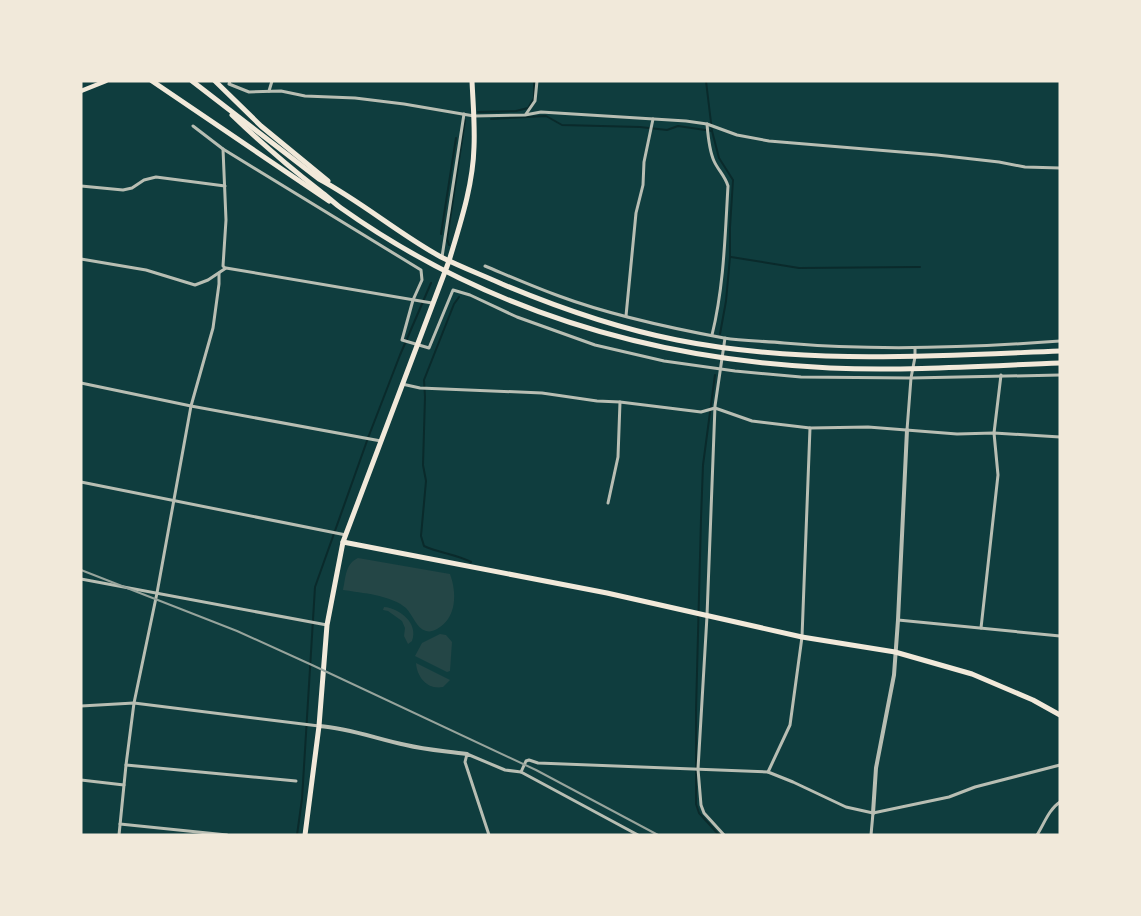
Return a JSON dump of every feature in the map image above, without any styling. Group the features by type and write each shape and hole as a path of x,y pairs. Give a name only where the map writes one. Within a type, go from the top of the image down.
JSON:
{"main road":[{"path":"81,91 106,81"},
{"path":"152,81 320,196 444,272 521,306 593,331 658,347 723,358 831,368 914,369 1060,363"},
{"path":"161,81 168,92"},
{"path":"192,81 319,179 338,189"},
{"path":"215,81 261,126 338,189 403,234 442,258 554,306 596,320 670,339 724,348 786,354 915,357 1060,352"},
{"path":"305,835 319,726 327,625 343,542 449,261 470,185 474,149 472,81"},
{"path":"217,101 283,162 340,208"},
{"path":"343,542 607,593 802,636 896,652 972,674 1033,700 1060,715"}],"street":[{"path":"230,81 230,84 249,92 289,92 305,96 374,100 474,116 541,112 653,119 708,124 737,135 769,141 946,156 1025,167 1060,168"},
{"path":"269,91 272,81"},
{"path":"525,114 535,101 537,81"},
{"path":"442,258 464,114"},
{"path":"626,316 636,213 643,185 644,162 653,119"},
{"path":"708,124 714,163 726,178 728,186 724,261 719,304 712,335"},
{"path":"193,126 223,149 421,270 422,280 413,300 402,340 429,348 453,290 470,295 517,318 595,344 664,361 720,369 801,377 911,378 1060,375"},
{"path":"223,149 226,220 223,266 226,268"},
{"path":"81,186 123,190 132,188 144,180 156,177 225,186"},
{"path":"81,259 146,270 194,284 208,280 226,268 432,303"},
{"path":"485,266 559,296 602,310 725,338 817,346 915,348 1060,341"},
{"path":"119,835 134,703 157,593 191,406 213,328 219,273"},
{"path":"724,835 704,813 700,805 698,769 707,616 715,408 725,338"},
{"path":"871,835 876,768 894,675 911,378 914,369 915,348"},
{"path":"981,628 998,475 994,433 1001,375"},
{"path":"81,383 191,406 381,441"},
{"path":"402,384 420,388 542,394 701,412 715,408 752,421 810,428 868,427 957,434 994,433 1060,437"},
{"path":"608,503 618,457 620,402"},
{"path":"768,772 790,725 802,636 810,428"},
{"path":"81,482 346,535"},
{"path":"81,579 327,625"},
{"path":"898,620 1060,636"},
{"path":"81,706 134,703 302,726 332,727 406,745 467,754 505,770 520,772 638,835"},
{"path":"467,754 465,762 489,835"},
{"path":"520,772 526,761 529,760 538,763 768,772 846,807 873,813 949,797 976,787 1060,765"},
{"path":"126,765 296,781"},
{"path":"81,780 124,785"},
{"path":"1036,835 1046,822 1052,809 1060,802"},
{"path":"120,824 227,835"}],"shaded area":[{"path":"358,558 450,574 454,589 454,604 452,612 444,624 432,631 426,631 420,627 406,608 393,600 376,595 343,590 348,567"},
{"path":"384,607 401,613 410,623 413,628 413,634 412,641 408,644 404,636 405,628 402,621 388,611 383,610"},
{"path":"440,634 446,635 452,642 450,671 447,672 415,656 422,643"},
{"path":"416,663 450,680 443,687 428,684 418,673"}],"waterway":[{"path":"478,112 516,111 528,108 534,98 534,81"},
{"path":"706,81 712,131 719,158 733,180 730,257 726,301 720,334"},
{"path":"491,119 546,116 562,125 640,127 667,130 678,126 712,131"},
{"path":"449,245 447,239 465,120"},
{"path":"441,234 456,138"},
{"path":"731,257 799,268 920,267"},
{"path":"297,835 302,799 315,587 368,438 400,355 431,283"},
{"path":"459,297 454,304 424,380 423,465 426,481 421,536 424,546 471,562"},
{"path":"715,375 703,465 696,711 696,804 699,813 719,835"}],"railway":[{"path":"81,570 237,631 312,665 536,770 658,835"}]}
